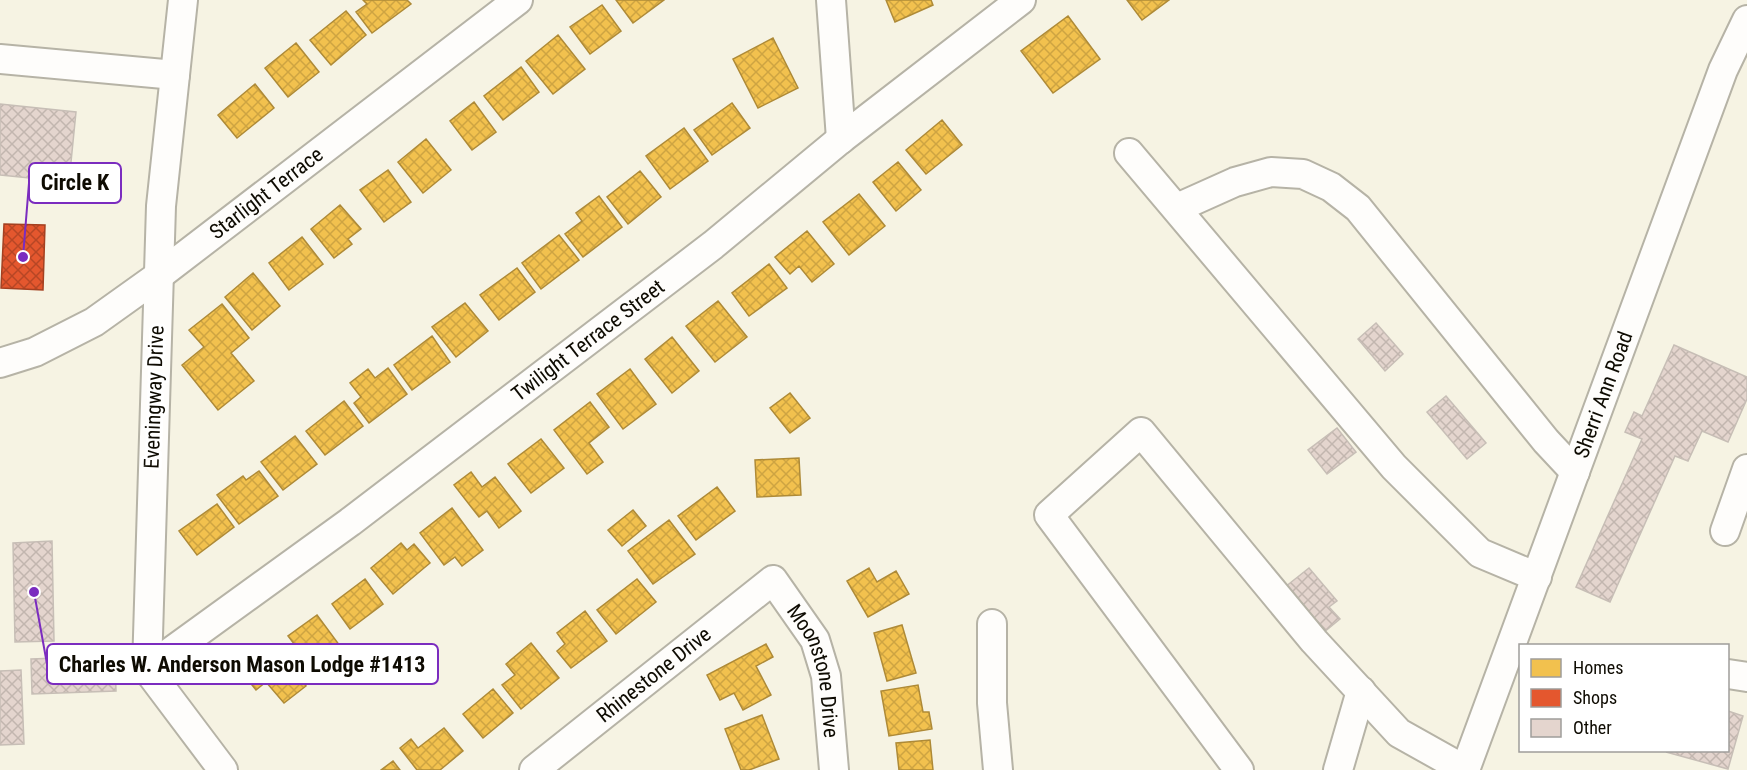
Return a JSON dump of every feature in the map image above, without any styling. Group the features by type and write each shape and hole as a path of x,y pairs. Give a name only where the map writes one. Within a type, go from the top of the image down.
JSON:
{"street":[{"name":"Eveningway Drive","path":"147,669 161,206 183,0"},
{"name":"Starlight Terrace","path":"0,363 35,352 94,322 158,277 518,0"},
{"path":"831,0 841,139"},
{"name":"Twilight Terrace Street","path":"147,669 350,522 695,259 841,139 1021,0"},
{"name":"Sherri Ann Road","path":"1465,770 1723,70 1747,20"},
{"path":"0,58 175,75"},
{"path":"1129,153 1394,467 1480,553 1536,577"},
{"path":"1177,208 1236,182 1271,172 1303,174 1331,187 1358,208 1546,441 1575,472"},
{"path":"1239,770 1049,515 1141,432 1314,641 1399,733 1465,770"},
{"path":"1725,531 1747,469"},
{"name":"Rhinestone Drive","path":"534,770 773,580"},
{"name":"Moonstone Drive","path":"773,580 814,640 826,676 834,770"},
{"path":"992,624 992,703 998,770"},
{"path":"147,669 223,770"},
{"path":"1729,674 1747,677"},
{"path":"1338,770 1360,691"}],"building: Homes":[{"path":"363,0 407,0 411,4 372,33 356,12 367,4"},
{"path":"616,0 664,0 633,23"},
{"path":"886,0 931,0 933,5 895,22"},
{"path":"1127,0 1169,0 1142,20"},
{"path":"602,5 621,31 590,54 570,27"},
{"path":"346,11 366,35 331,65 310,40"},
{"path":"1068,16 1100,59 1053,93 1021,51"},
{"path":"558,35 585,69 553,94 526,61"},
{"path":"773,38 798,88 758,108 733,59"},
{"path":"296,43 319,72 288,97 265,68"},
{"path":"521,67 539,92 503,120 484,96"},
{"path":"255,84 274,108 237,138 218,115"},
{"path":"474,102 496,132 472,150 450,121"},
{"path":"732,103 750,128 712,155 694,130"},
{"path":"942,120 962,145 926,174 906,150"},
{"path":"684,128 708,161 670,189 646,156"},
{"path":"426,139 451,170 423,193 398,162"},
{"path":"898,162 921,190 896,211 873,182"},
{"path":"388,170 411,202 384,222 360,190"},
{"path":"640,171 661,197 628,224 607,197"},
{"path":"859,194 885,226 849,255 823,222"},
{"path":"599,196 622,227 583,257 565,234 582,221 576,213"},
{"path":"340,205 361,229 348,239 352,244 334,258 311,229"},
{"path":"807,231 834,264 812,282 799,266 790,274 775,257"},
{"path":"559,235 579,260 541,289 522,263"},
{"path":"302,237 323,264 289,290 269,263"},
{"path":"769,264 787,288 749,316 732,293"},
{"path":"517,268 535,292 499,320 480,295"},
{"path":"253,273 280,306 252,330 225,297"},
{"path":"718,301 747,337 715,362 686,326"},
{"path":"465,303 488,331 456,357 432,327"},
{"path":"222,304 249,338 231,353 254,381 218,410 182,365 204,347 189,330"},
{"path":"432,336 450,362 412,390 394,365"},
{"path":"672,337 699,371 672,393 645,359"},
{"path":"388,368 407,394 369,423 354,403 361,397 350,383 368,369 375,378"},
{"path":"630,369 656,404 623,429 597,394"},
{"path":"790,393 810,418 790,433 770,408"},
{"path":"344,401 363,426 325,455 306,431"},
{"path":"590,402 609,427 589,443 603,462 587,474 554,430"},
{"path":"295,436 317,464 283,490 261,462"},
{"path":"541,439 564,468 531,493 508,464"},
{"path":"799,458 801,495 757,497 755,460"},
{"path":"259,471 278,496 239,524 217,495 243,476 246,480"},
{"path":"471,472 482,487 495,477 521,511 499,528 487,511 479,517 454,485"},
{"path":"717,487 735,511 696,540 678,516"},
{"path":"217,504 234,527 197,555 179,531"},
{"path":"452,508 483,550 462,566 455,557 444,565 420,533"},
{"path":"633,510 646,526 622,546 608,530"},
{"path":"669,520 695,554 653,584 628,551"},
{"path":"401,543 407,550 414,544 430,563 393,594 371,568"},
{"path":"869,568 877,582 896,571 909,594 868,617 847,581"},
{"path":"365,579 383,604 350,629 332,604"},
{"path":"637,579 656,602 616,634 597,610"},
{"path":"585,611 607,641 571,668 557,651 565,644 557,633"},
{"path":"317,615 343,650 314,670 288,636"},
{"path":"902,625 916,673 887,681 874,633"},
{"path":"531,643 559,678 521,709 502,685 515,675 506,664"},
{"path":"272,644 306,686 284,703 266,682 256,690 240,670"},
{"path":"766,644 773,657 756,666 771,695 743,710 734,693 720,700 707,675"},
{"path":"918,685 923,712 929,712 932,729 889,736 881,691"},
{"path":"493,689 513,713 483,738 463,714"},
{"path":"762,715 779,759 749,770 741,770 725,729"},
{"path":"444,728 463,751 440,770 417,770 400,748 411,739 418,748"},
{"path":"930,740 933,770 899,770 896,743"},
{"path":"393,761 400,770 381,770"}],"building: Shops":[{"path":"4,224 45,225 43,290 1,288"}],"building: Other":[{"path":"0,104 76,112 69,182 0,175"},
{"path":"1376,323 1403,354 1385,371 1358,339"},
{"path":"1674,345 1747,377 1747,399 1728,442 1702,431 1688,461 1675,456 1610,602 1576,587 1642,439 1625,432 1634,412 1642,416"},
{"path":"1446,396 1486,443 1467,459 1427,412"},
{"path":"1337,428 1356,452 1327,474 1308,450"},
{"path":"52,541 54,641 15,642 13,543"},
{"path":"1309,568 1337,601 1329,607 1340,619 1323,633 1285,587"},
{"path":"115,656 116,691 32,694 31,659"},
{"path":"21,670 24,744 0,745 0,671"},
{"path":"1729,711 1743,716 1728,769 1666,752 1729,752"}],"place":[{"name":"Circle K","path":"23,257"},
{"name":"Charles W. Anderson Mason Lodge #1413","path":"34,592"}]}
